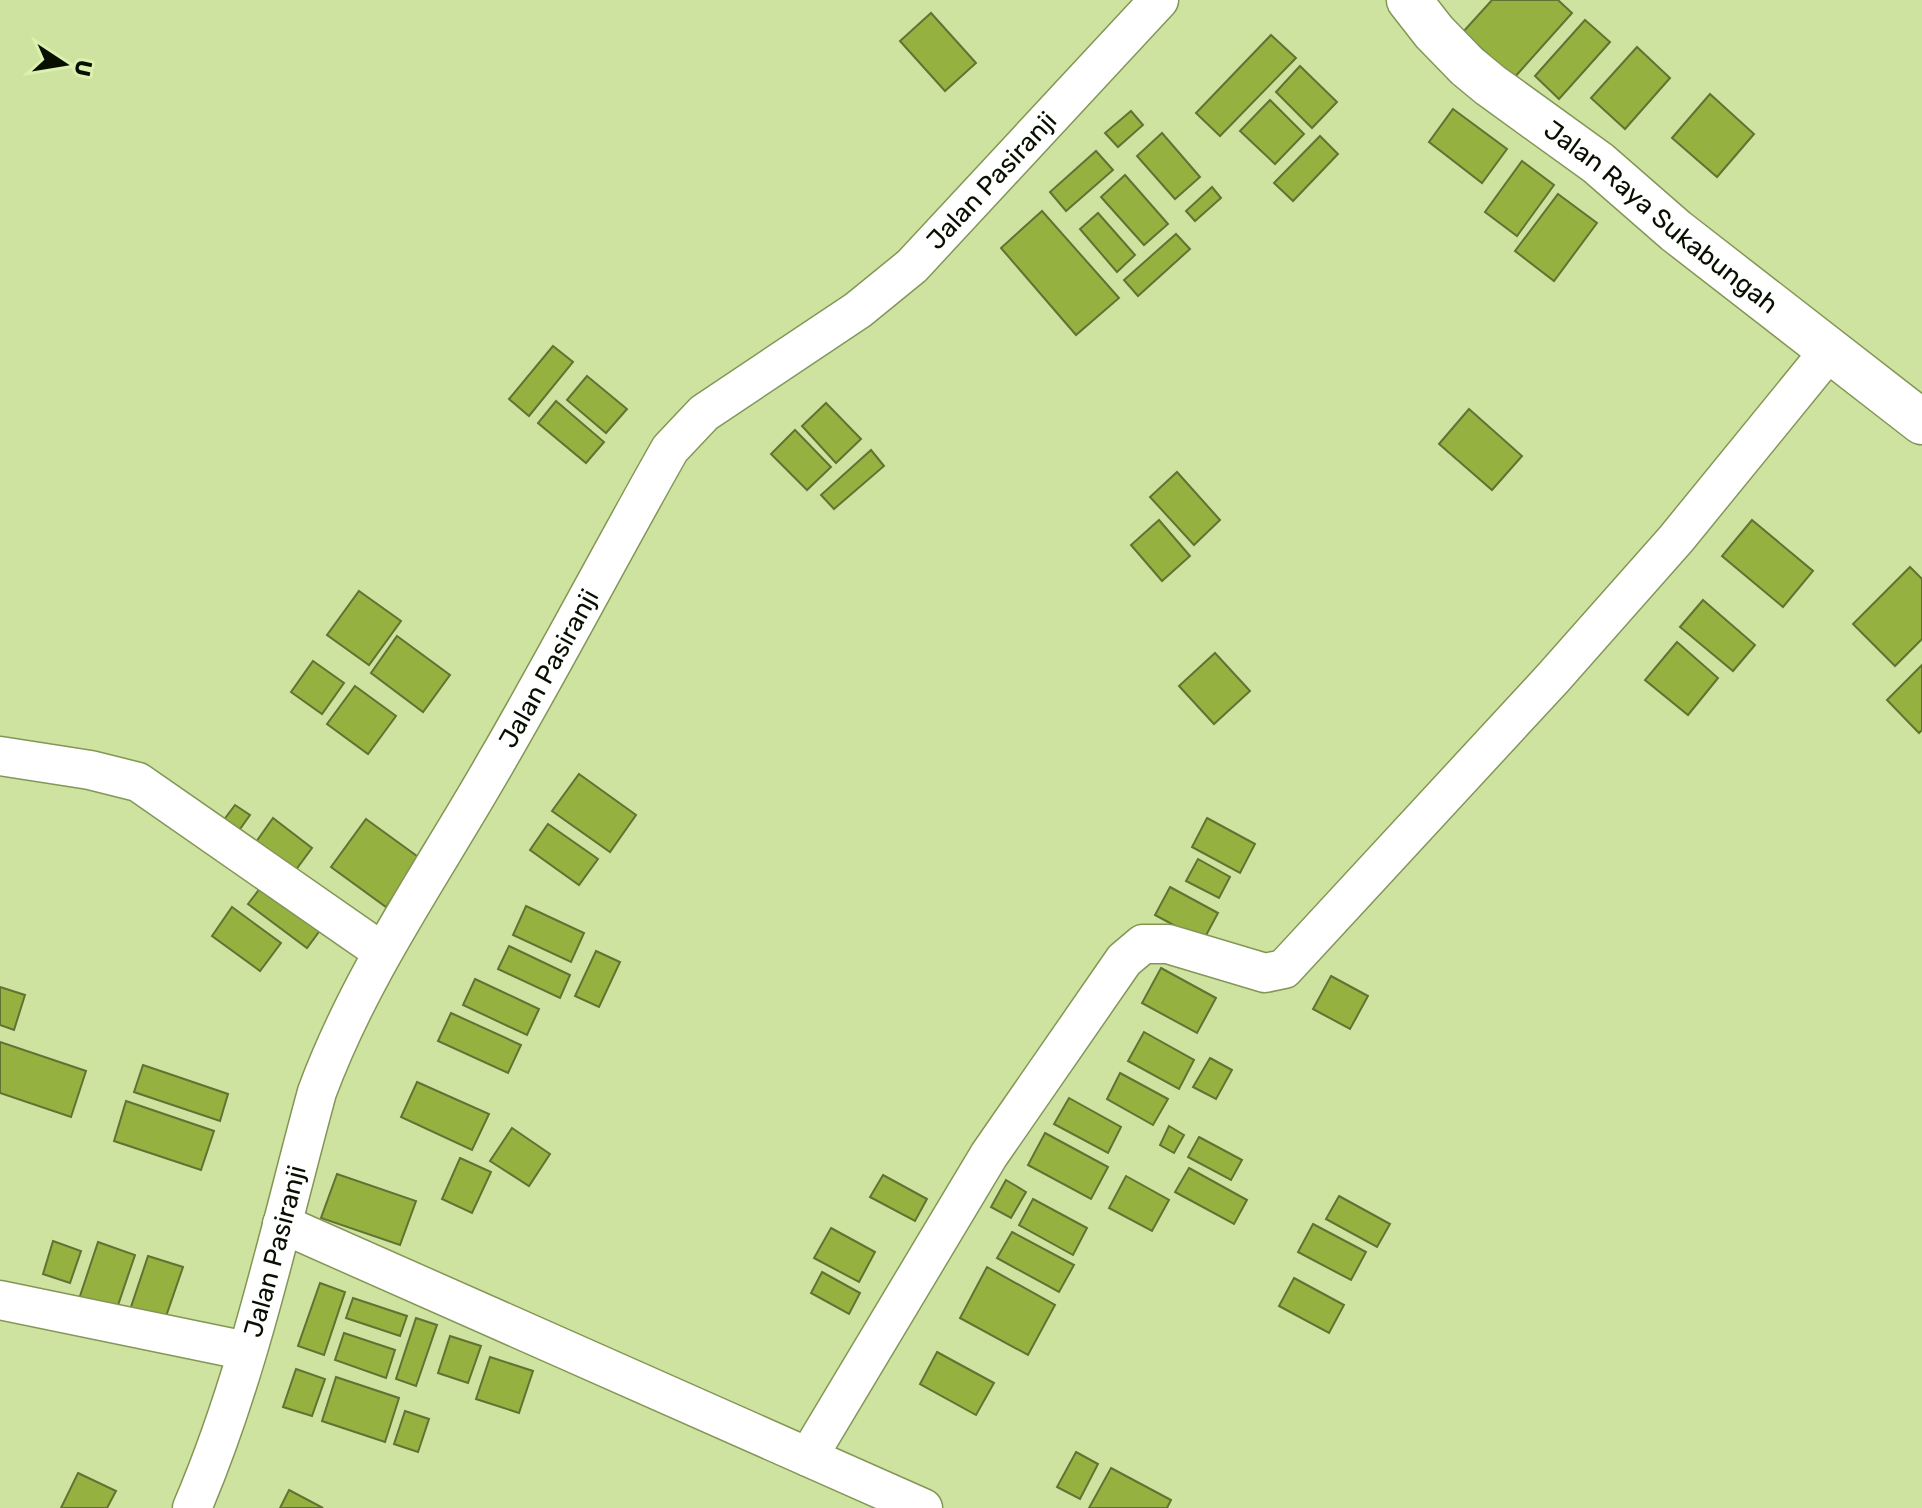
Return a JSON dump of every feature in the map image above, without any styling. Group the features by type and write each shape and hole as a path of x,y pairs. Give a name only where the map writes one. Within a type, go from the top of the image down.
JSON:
{"street":[{"name":"Jalan Pasiranji","path":"192,1508 247,1351 317,1092 330,1056 381,951 496,763 670,449 704,413 858,310 936,244 1159,0"},
{"name":"Jalan Raya Sukabungah","path":"1409,0 1434,32 1479,76 1598,163 1676,231 1922,422"},
{"path":"808,1457 989,1155 1124,960 1143,944 1168,944 1265,973 1284,969 1543,690 1676,539 1830,350"},
{"path":"0,756 105,772 138,782 381,951"},
{"path":"282,1224 923,1508"},
{"path":"0,1300 247,1351"}],"building":[{"path":"1492,0 1558,0 1572,13 1514,78 1463,32"},
{"path":"931,13 976,63 945,91 900,41"},
{"path":"1585,20 1610,42 1559,99 1535,76"},
{"path":"1271,35 1296,58 1220,136 1196,113"},
{"path":"1637,47 1670,78 1625,129 1591,98"},
{"path":"1300,66 1337,102 1312,128 1276,92"},
{"path":"1710,94 1754,134 1717,177 1672,138"},
{"path":"1270,100 1304,134 1275,164 1240,131"},
{"path":"1453,109 1507,149 1482,183 1429,142"},
{"path":"1131,111 1143,125 1118,147 1105,133"},
{"path":"1162,133 1200,177 1175,199 1137,156"},
{"path":"1320,136 1338,154 1293,201 1274,183"},
{"path":"1096,151 1113,170 1066,211 1050,192"},
{"path":"1522,161 1554,185 1517,236 1485,212"},
{"path":"1125,175 1168,224 1144,245 1101,197"},
{"path":"1212,187 1221,198 1195,221 1186,211"},
{"path":"1558,194 1597,223 1554,281 1515,251"},
{"path":"1042,211 1119,298 1076,335 1001,248"},
{"path":"1098,213 1135,255 1117,272 1080,229"},
{"path":"1176,234 1190,249 1138,296 1124,280"},
{"path":"553,346 573,362 529,416 509,399"},
{"path":"587,376 627,409 606,433 567,400"},
{"path":"556,401 604,442 586,463 538,423"},
{"path":"826,403 861,439 836,463 802,426"},
{"path":"1469,409 1522,456 1492,490 1439,444"},
{"path":"795,430 831,467 807,490 771,454"},
{"path":"871,450 884,466 834,509 821,495"},
{"path":"1177,472 1220,520 1194,545 1150,497"},
{"path":"1159,520 1190,556 1162,581 1131,545"},
{"path":"1752,520 1813,571 1783,607 1722,556"},
{"path":"1910,567 1922,579 1922,639 1895,666 1853,624"},
{"path":"359,591 401,621 369,665 327,635"},
{"path":"1703,600 1755,645 1733,671 1680,627"},
{"path":"397,636 450,675 423,712 371,673"},
{"path":"1677,642 1718,678 1688,715 1645,680"},
{"path":"1215,653 1250,691 1214,724 1179,686"},
{"path":"313,661 344,683 322,714 291,692"},
{"path":"1922,665 1922,730 1919,733 1887,700"},
{"path":"355,686 396,716 368,754 327,724"},
{"path":"579,774 636,815 610,852 552,811"},
{"path":"235,805 250,815 235,836 220,825"},
{"path":"273,818 312,848 295,871 256,842"},
{"path":"1207,818 1255,844 1240,873 1192,847"},
{"path":"366,819 421,859 386,907 331,867"},
{"path":"548,824 598,859 579,885 530,850"},
{"path":"1198,859 1230,877 1219,898 1186,881"},
{"path":"265,882 324,925 307,948 248,904"},
{"path":"1170,887 1218,913 1203,941 1155,915"},
{"path":"526,906 584,933 571,962 513,935"},
{"path":"232,907 281,943 260,971 212,936"},
{"path":"509,946 570,975 560,998 498,969"},
{"path":"596,951 620,962 599,1007 575,996"},
{"path":"1161,968 1216,998 1197,1033 1142,1003"},
{"path":"1331,976 1368,996 1350,1029 1313,1009"},
{"path":"475,979 539,1009 527,1035 463,1005"},
{"path":"0,987 25,995 14,1030 0,1025"},
{"path":"451,1013 521,1045 508,1073 438,1041"},
{"path":"1144,1032 1194,1060 1179,1089 1128,1061"},
{"path":"0,1042 86,1071 71,1117 0,1093"},
{"path":"1210,1058 1232,1070 1216,1099 1193,1087"},
{"path":"143,1065 228,1094 220,1121 134,1092"},
{"path":"1120,1073 1168,1099 1153,1125 1107,1099"},
{"path":"417,1082 489,1114 472,1150 401,1117"},
{"path":"1069,1098 1121,1127 1108,1153 1054,1124"},
{"path":"126,1101 214,1131 201,1170 114,1141"},
{"path":"1169,1126 1184,1135 1174,1153 1160,1145"},
{"path":"512,1128 550,1154 529,1186 490,1161"},
{"path":"1045,1133 1108,1167 1091,1199 1028,1165"},
{"path":"1199,1137 1242,1160 1231,1180 1188,1157"},
{"path":"460,1158 491,1172 472,1213 442,1199"},
{"path":"1189,1168 1247,1200 1234,1224 1175,1192"},
{"path":"337,1174 416,1201 400,1245 321,1218"},
{"path":"883,1175 927,1199 915,1221 870,1197"},
{"path":"1126,1176 1169,1200 1152,1231 1109,1208"},
{"path":"1006,1180 1026,1192 1011,1218 991,1207"},
{"path":"1339,1196 1390,1224 1377,1247 1326,1219"},
{"path":"1033,1199 1087,1228 1073,1255 1019,1225"},
{"path":"1313,1224 1366,1252 1351,1280 1298,1252"},
{"path":"831,1228 875,1252 859,1282 814,1258"},
{"path":"1012,1232 1074,1265 1059,1292 997,1258"},
{"path":"53,1241 81,1251 70,1283 43,1274"},
{"path":"98,1242 135,1255 113,1320 76,1308"},
{"path":"148,1256 183,1267 162,1328 128,1316"},
{"path":"987,1267 1055,1305 1028,1355 960,1318"},
{"path":"822,1272 860,1293 849,1314 811,1293"},
{"path":"1294,1278 1344,1305 1329,1333 1279,1306"},
{"path":"320,1283 345,1292 324,1355 298,1346"},
{"path":"353,1298 407,1316 400,1336 346,1318"},
{"path":"416,1318 437,1325 416,1386 396,1379"},
{"path":"344,1333 395,1350 386,1378 335,1360"},
{"path":"450,1336 481,1346 468,1383 438,1373"},
{"path":"937,1352 994,1383 976,1415 920,1384"},
{"path":"490,1357 533,1371 519,1413 476,1399"},
{"path":"296,1369 325,1379 312,1416 283,1407"},
{"path":"336,1377 399,1398 385,1442 322,1421"},
{"path":"405,1411 429,1419 418,1452 394,1444"},
{"path":"1076,1452 1098,1464 1080,1499 1057,1487"},
{"path":"1111,1468 1171,1500 1167,1508 1089,1508"},
{"path":"78,1473 116,1491 107,1508 61,1508"},
{"path":"289,1490 323,1508 280,1508"}]}
